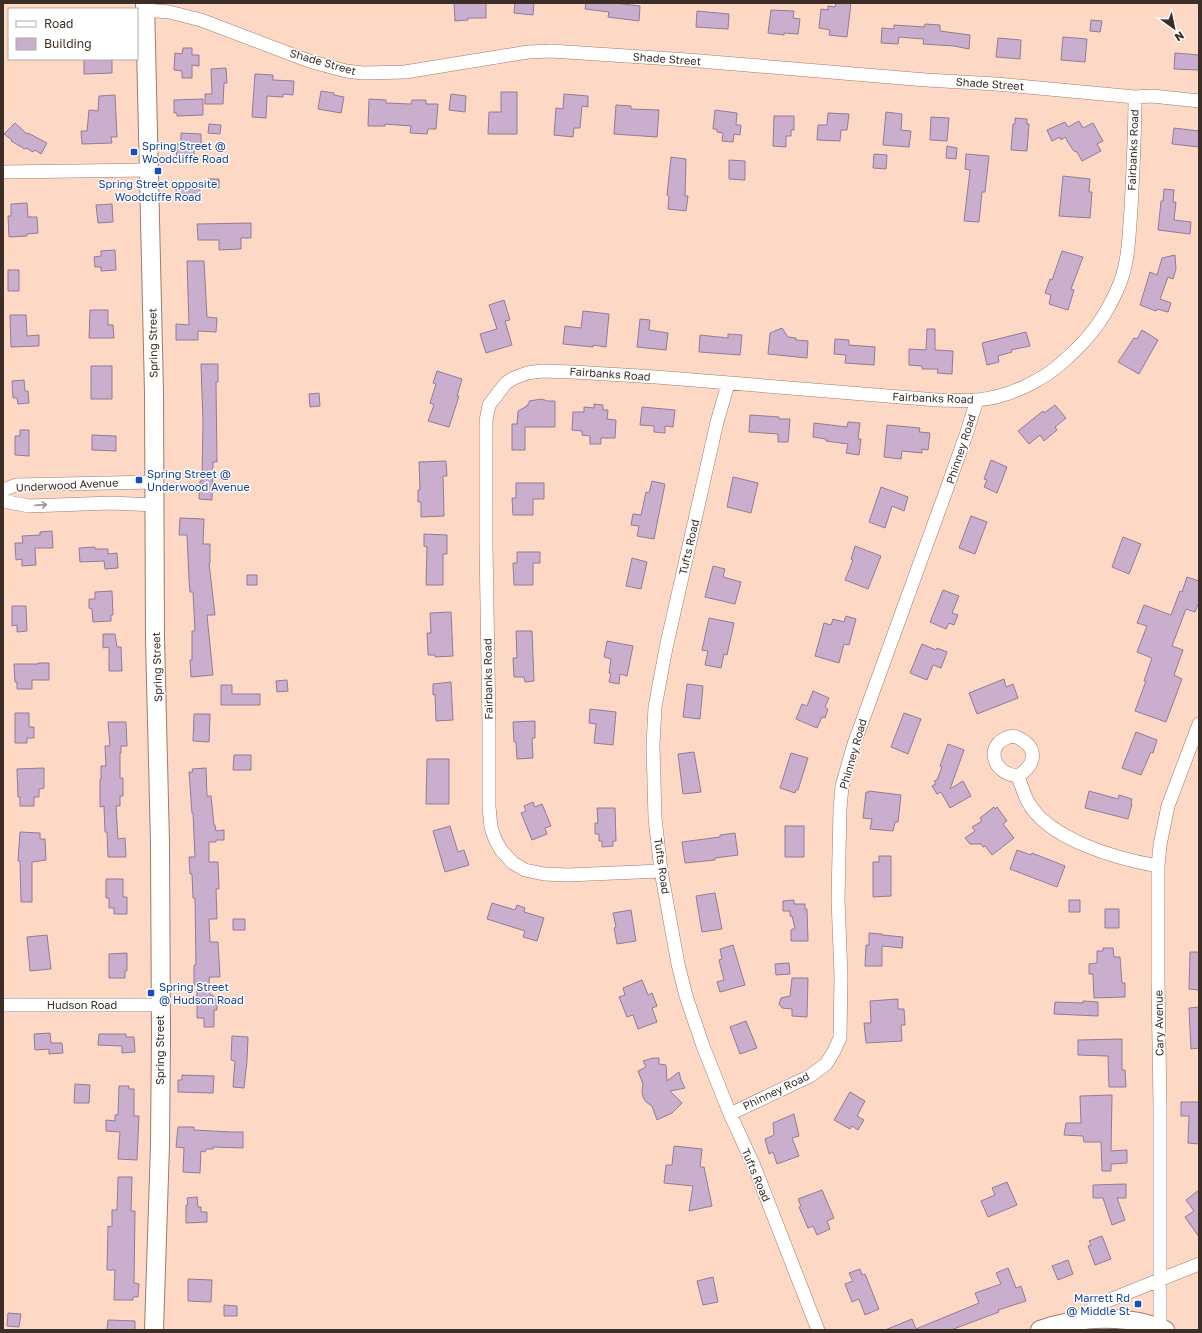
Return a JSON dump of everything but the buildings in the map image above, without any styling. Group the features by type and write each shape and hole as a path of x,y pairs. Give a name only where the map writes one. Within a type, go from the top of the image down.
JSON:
{"main road":[{"name":"Spring Street","path":"145,7 155,482 155,639 160,843 160,1145 154,1330"},
{"path":"1040,1330 1069,1322 1096,1319 1122,1319 1163,1329"}],"street":[{"name":"Shade Street","path":"145,7 202,20 310,61 346,71 363,73 405,72 520,53 551,51 688,60 926,80 1152,96 1199,101"},
{"name":"Fairbanks Road","path":"661,871 568,875 544,874 525,870 513,863 501,850 495,839 491,827 489,807 486,420 489,405 506,383 527,373 541,371 573,372 937,400 977,400 1002,394 1039,379 1060,365 1081,346 1097,327 1120,282 1125,261 1128,235 1136,96"},
{"path":"3,172 149,170"},
{"name":"Tufts Road","path":"728,384 717,422 666,648 655,707 653,745 655,818 661,871 678,964 686,996 730,1114 754,1166 818,1330"},
{"name":"Phinney Road","path":"730,1114 810,1076 826,1064 840,1038 841,976 838,899 842,786 854,744 954,470 977,400"},
{"name":"Underwood Avenue","path":"3,490 16,485 155,482"},
{"name":"Underwood Avenue","path":"3,501 29,506 111,504 155,505"},
{"name":"Cary Avenue","path":"1163,1329 1161,1279 1158,866 1161,838 1168,806 1199,724"},
{"path":"1018,776 1029,803 1047,824 1091,848 1132,861 1158,866"},
{"name":"Hudson Road","path":"3,1005 161,1005"},
{"path":"1069,1322 1107,1301 1199,1264"}],"place":[{"name":"Spring Street @ Woodcliffe Road","path":"134,152"},
{"name":"Spring Street opposite Woodcliffe Road","path":"158,171"},
{"name":"Spring Street @ Underwood Avenue","path":"139,480"},
{"name":"Spring Street @ Hudson Road","path":"151,993"},
{"name":"Marrett Rd @ Middle St","path":"1138,1304"}]}
